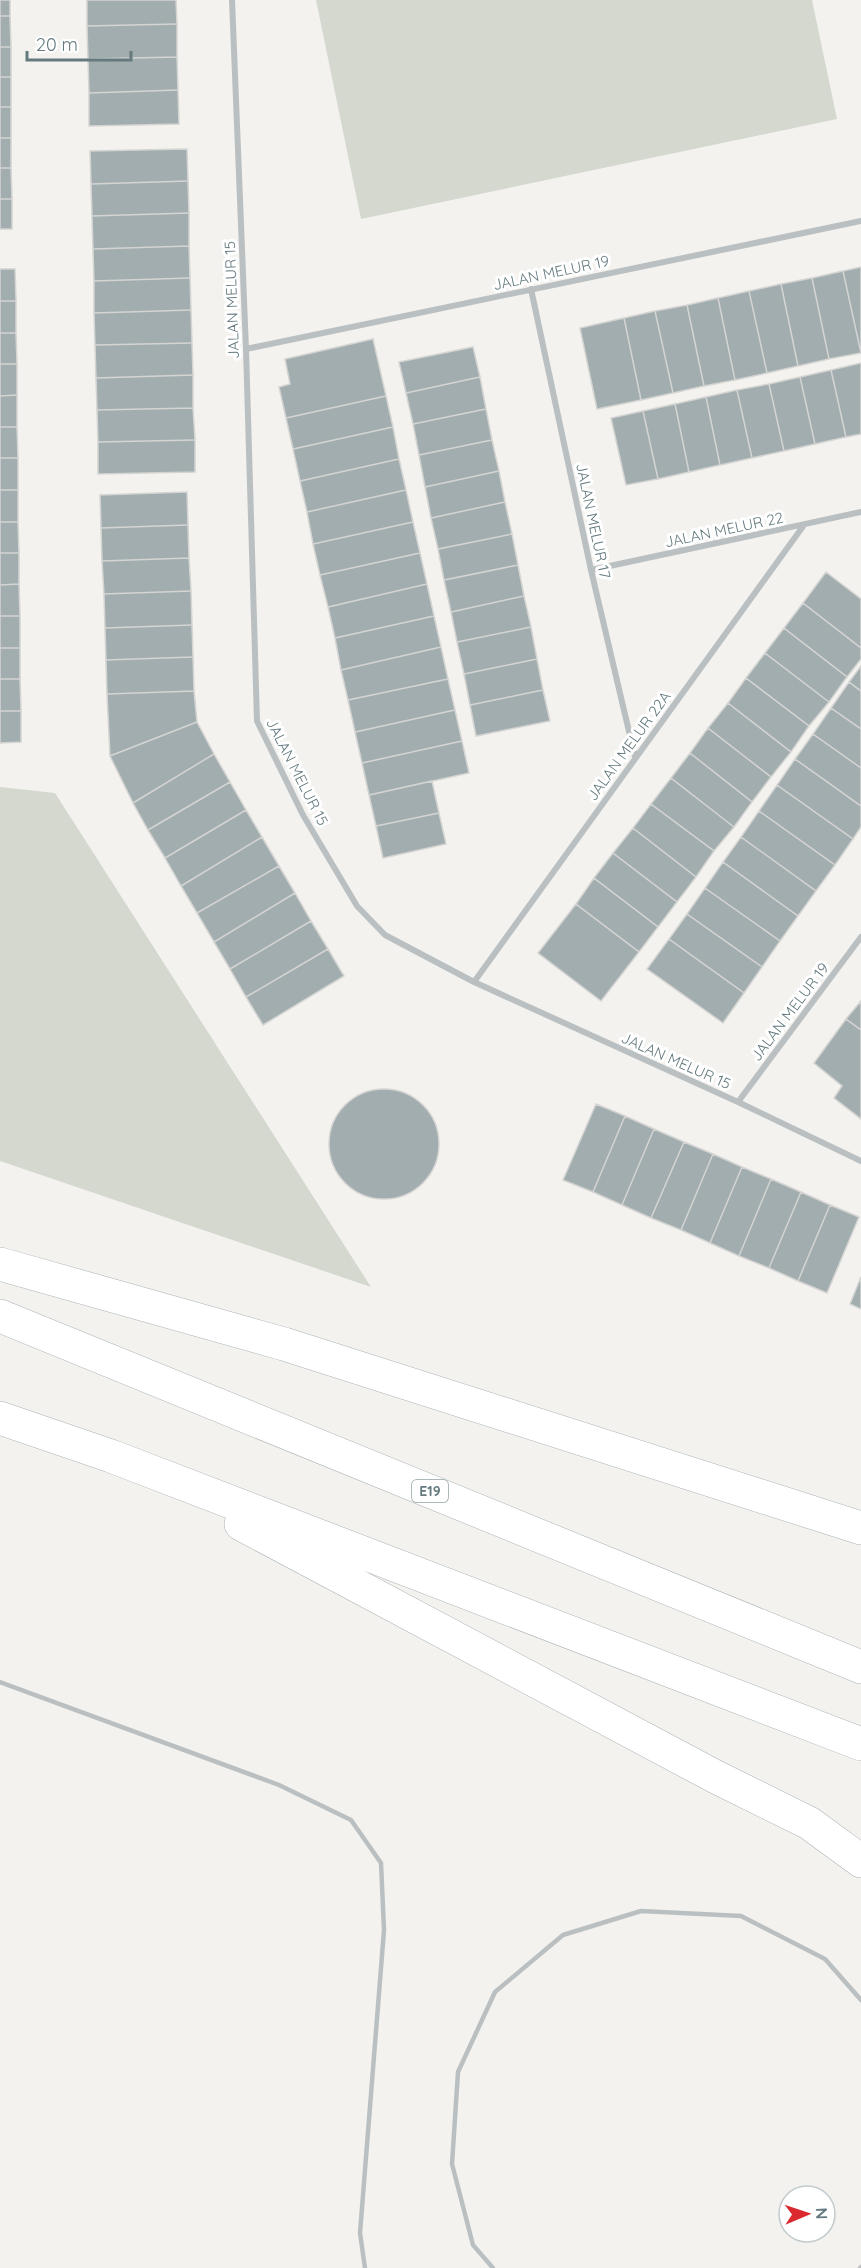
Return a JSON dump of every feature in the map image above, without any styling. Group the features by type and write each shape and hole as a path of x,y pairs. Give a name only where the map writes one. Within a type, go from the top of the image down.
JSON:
{"highway":[{"path":"0,1264 284,1344 861,1528"},
{"name":"E19","path":"0,1316 861,1667"},
{"path":"0,1418 111,1456 861,1744"},
{"path":"111,1456 716,1777 808,1823 861,1861"}],"street":[{"name":"JALAN MELUR 15","path":"232,0 246,349 257,721 303,815 357,906 385,934 474,982 738,1102 861,1161"},
{"name":"JALAN MELUR 19","path":"246,349 861,221"},
{"name":"JALAN MELUR 17","path":"531,289 591,570 635,757"},
{"name":"JALAN MELUR 22","path":"591,570 861,512"},
{"name":"JALAN MELUR 22A","path":"474,982 804,525"},
{"name":"JALAN MELUR 19","path":"738,1102 861,937"}],"lane":[{"path":"0,1682 279,1785 351,1821 381,1863 384,1930 360,2233 365,2268"},
{"path":"494,2268 473,2245 452,2164 458,2072 495,1992 563,1935 641,1911 741,1916 825,1959 861,2000"}],"shaded area":[{"path":"316,0 812,0 837,119 361,219"},
{"path":"0,787 55,793 371,1287 0,1161"}],"building":[{"path":"0,0 10,0 10,16 0,16"},
{"path":"87,0 176,0 177,24 87,26"},
{"path":"0,16 10,16 11,47 0,47"},
{"path":"177,24 177,57 88,59 87,26"},
{"path":"0,47 11,47 11,77 0,77"},
{"path":"177,57 178,90 89,93 88,59"},
{"path":"0,77 11,77 11,107 0,107"},
{"path":"178,90 179,124 89,126 89,93"},
{"path":"0,107 11,107 11,138 0,138"},
{"path":"0,138 11,138 11,168 0,168"},
{"path":"187,149 188,181 91,184 90,151"},
{"path":"0,168 11,168 12,199 0,199"},
{"path":"188,181 189,213 92,216 91,184"},
{"path":"0,199 12,199 12,229 0,229"},
{"path":"189,213 189,246 93,249 92,216"},
{"path":"189,246 190,278 94,281 93,249"},
{"path":"861,267 861,353 843,271"},
{"path":"0,269 15,269 16,301 0,301"},
{"path":"843,271 861,353 829,359 812,278"},
{"path":"190,278 191,310 94,313 94,281"},
{"path":"812,278 829,359 798,366 781,284"},
{"path":"781,284 798,366 767,373 749,291"},
{"path":"749,291 767,373 735,380 718,298"},
{"path":"718,298 735,380 704,386 687,305"},
{"path":"0,301 16,301 16,333 0,333"},
{"path":"687,305 704,386 673,393 655,311"},
{"path":"191,310 192,343 95,345 94,313"},
{"path":"655,311 673,393 641,400 624,318"},
{"path":"624,318 641,400 597,409 580,328"},
{"path":"0,333 16,333 17,364 0,364"},
{"path":"373,339 386,396 286,418 279,387 290,384 285,359"},
{"path":"192,343 193,375 96,378 95,345"},
{"path":"473,347 480,377 406,393 399,362"},
{"path":"861,363 861,434 846,437 831,370"},
{"path":"0,364 17,364 17,395 0,396"},
{"path":"831,370 846,437 815,444 800,377"},
{"path":"193,375 193,408 97,410 96,378"},
{"path":"480,377 486,409 413,424 406,393"},
{"path":"800,377 815,444 784,451 769,384"},
{"path":"769,384 784,451 752,458 737,390"},
{"path":"737,390 752,458 720,465 706,397"},
{"path":"17,395 17,427 0,427 0,396"},
{"path":"386,396 393,427 293,449 286,418"},
{"path":"706,397 720,465 689,472 675,404"},
{"path":"675,404 689,472 658,479 643,411"},
{"path":"193,408 195,440 98,442 97,410"},
{"path":"486,409 492,440 419,455 413,424"},
{"path":"643,411 658,479 626,485 611,418"},
{"path":"0,427 17,427 18,458 0,458"},
{"path":"393,427 399,459 300,481 293,449"},
{"path":"195,440 195,472 98,474 98,442"},
{"path":"492,440 499,471 425,487 419,455"},
{"path":"0,458 18,458 18,490 0,490"},
{"path":"399,459 406,490 307,512 300,481"},
{"path":"499,471 505,502 431,518 425,487"},
{"path":"0,490 18,490 18,522 0,522"},
{"path":"406,490 413,522 313,544 307,512"},
{"path":"187,492 188,525 101,528 100,495"},
{"path":"505,502 512,534 438,549 431,518"},
{"path":"0,522 18,522 19,553 0,553"},
{"path":"413,522 420,553 320,575 313,544"},
{"path":"188,525 189,558 102,561 101,528"},
{"path":"512,534 518,565 444,580 438,549"},
{"path":"0,553 19,553 19,584 0,585"},
{"path":"420,553 427,584 328,607 320,575"},
{"path":"189,558 191,591 104,594 102,561"},
{"path":"518,565 524,596 451,612 444,580"},
{"path":"826,572 861,599 861,648 803,603"},
{"path":"19,584 20,616 0,616 0,585"},
{"path":"427,584 434,616 335,638 328,607"},
{"path":"191,591 192,625 105,628 104,594"},
{"path":"524,596 531,627 457,642 451,612"},
{"path":"803,603 861,648 861,659 847,677 784,628"},
{"path":"0,616 20,616 20,648 0,648"},
{"path":"434,616 441,647 341,670 335,638"},
{"path":"192,625 193,657 106,660 105,628"},
{"path":"531,627 537,659 464,674 457,642"},
{"path":"784,628 847,677 829,702 765,653"},
{"path":"441,647 448,679 348,700 341,670"},
{"path":"0,648 20,648 20,679 0,679"},
{"path":"765,653 829,702 809,726 746,678"},
{"path":"193,657 194,691 107,694 106,660"},
{"path":"537,659 543,690 470,705 464,674"},
{"path":"861,666 861,691 849,682"},
{"path":"746,678 809,726 791,752 728,703"},
{"path":"0,679 20,679 21,711 0,711"},
{"path":"448,679 455,710 355,732 348,700"},
{"path":"849,682 861,691 861,729 831,708"},
{"path":"543,690 550,721 476,736 470,705"},
{"path":"194,691 197,722 110,756 107,694"},
{"path":"728,703 791,752 771,777 708,728"},
{"path":"831,708 861,729 861,768 813,734"},
{"path":"455,710 462,741 362,763 355,732"},
{"path":"0,711 21,711 21,742 0,743"},
{"path":"197,722 214,754 133,803 110,756"},
{"path":"708,728 771,777 752,802 690,753"},
{"path":"813,734 861,768 861,806 795,759"},
{"path":"462,741 469,773 369,795 362,763"},
{"path":"690,753 752,802 734,827 671,778"},
{"path":"214,754 230,782 148,830 133,803"},
{"path":"795,759 861,806 861,827 853,839 777,785"},
{"path":"671,778 734,827 714,851 651,804"},
{"path":"432,781 439,813 376,826 369,795"},
{"path":"230,782 246,810 165,858 148,830"},
{"path":"777,785 853,839 835,865 759,811"},
{"path":"651,804 714,851 696,877 633,828"},
{"path":"246,810 262,837 181,886 165,858"},
{"path":"759,811 835,865 816,891 741,837"},
{"path":"439,813 446,844 383,858 376,826"},
{"path":"633,828 696,877 677,902 613,853"},
{"path":"262,837 279,866 197,913 181,886"},
{"path":"741,837 816,891 798,916 723,862"},
{"path":"613,853 677,902 658,927 594,878"},
{"path":"723,862 798,916 780,941 705,888"},
{"path":"279,866 295,893 214,942 197,913"},
{"path":"594,878 658,927 639,952 576,904"},
{"path":"705,888 780,941 762,967 687,914"},
{"path":"295,893 311,921 230,969 214,942"},
{"path":"576,904 639,952 601,1001 538,953"},
{"path":"687,914 762,967 744,993 669,939"},
{"path":"311,921 328,949 246,997 230,969"},
{"path":"669,939 744,993 723,1023 647,969"},
{"path":"328,949 344,976 263,1025 246,997"},
{"path":"861,1001 861,1030 846,1019"},
{"path":"846,1019 861,1030 861,1119 834,1098 842,1086 814,1063"},
{"path":"384,1089 405,1093 423,1105 435,1123 439,1144 435,1165 423,1183 405,1195 384,1199 363,1195 345,1183 333,1165 329,1144 333,1123 345,1105 363,1093"},
{"path":"596,1104 625,1116 593,1192 563,1180"},
{"path":"625,1116 654,1129 622,1205 593,1192"},
{"path":"654,1129 684,1142 651,1218 622,1205"},
{"path":"684,1142 713,1154 681,1230 651,1218"},
{"path":"713,1154 742,1167 710,1243 681,1230"},
{"path":"742,1167 771,1179 739,1256 710,1243"},
{"path":"771,1179 801,1192 769,1268 739,1256"},
{"path":"801,1192 830,1205 798,1281 769,1268"},
{"path":"830,1205 859,1217 827,1293 798,1281"},
{"path":"861,1277 861,1309 850,1304"}]}
